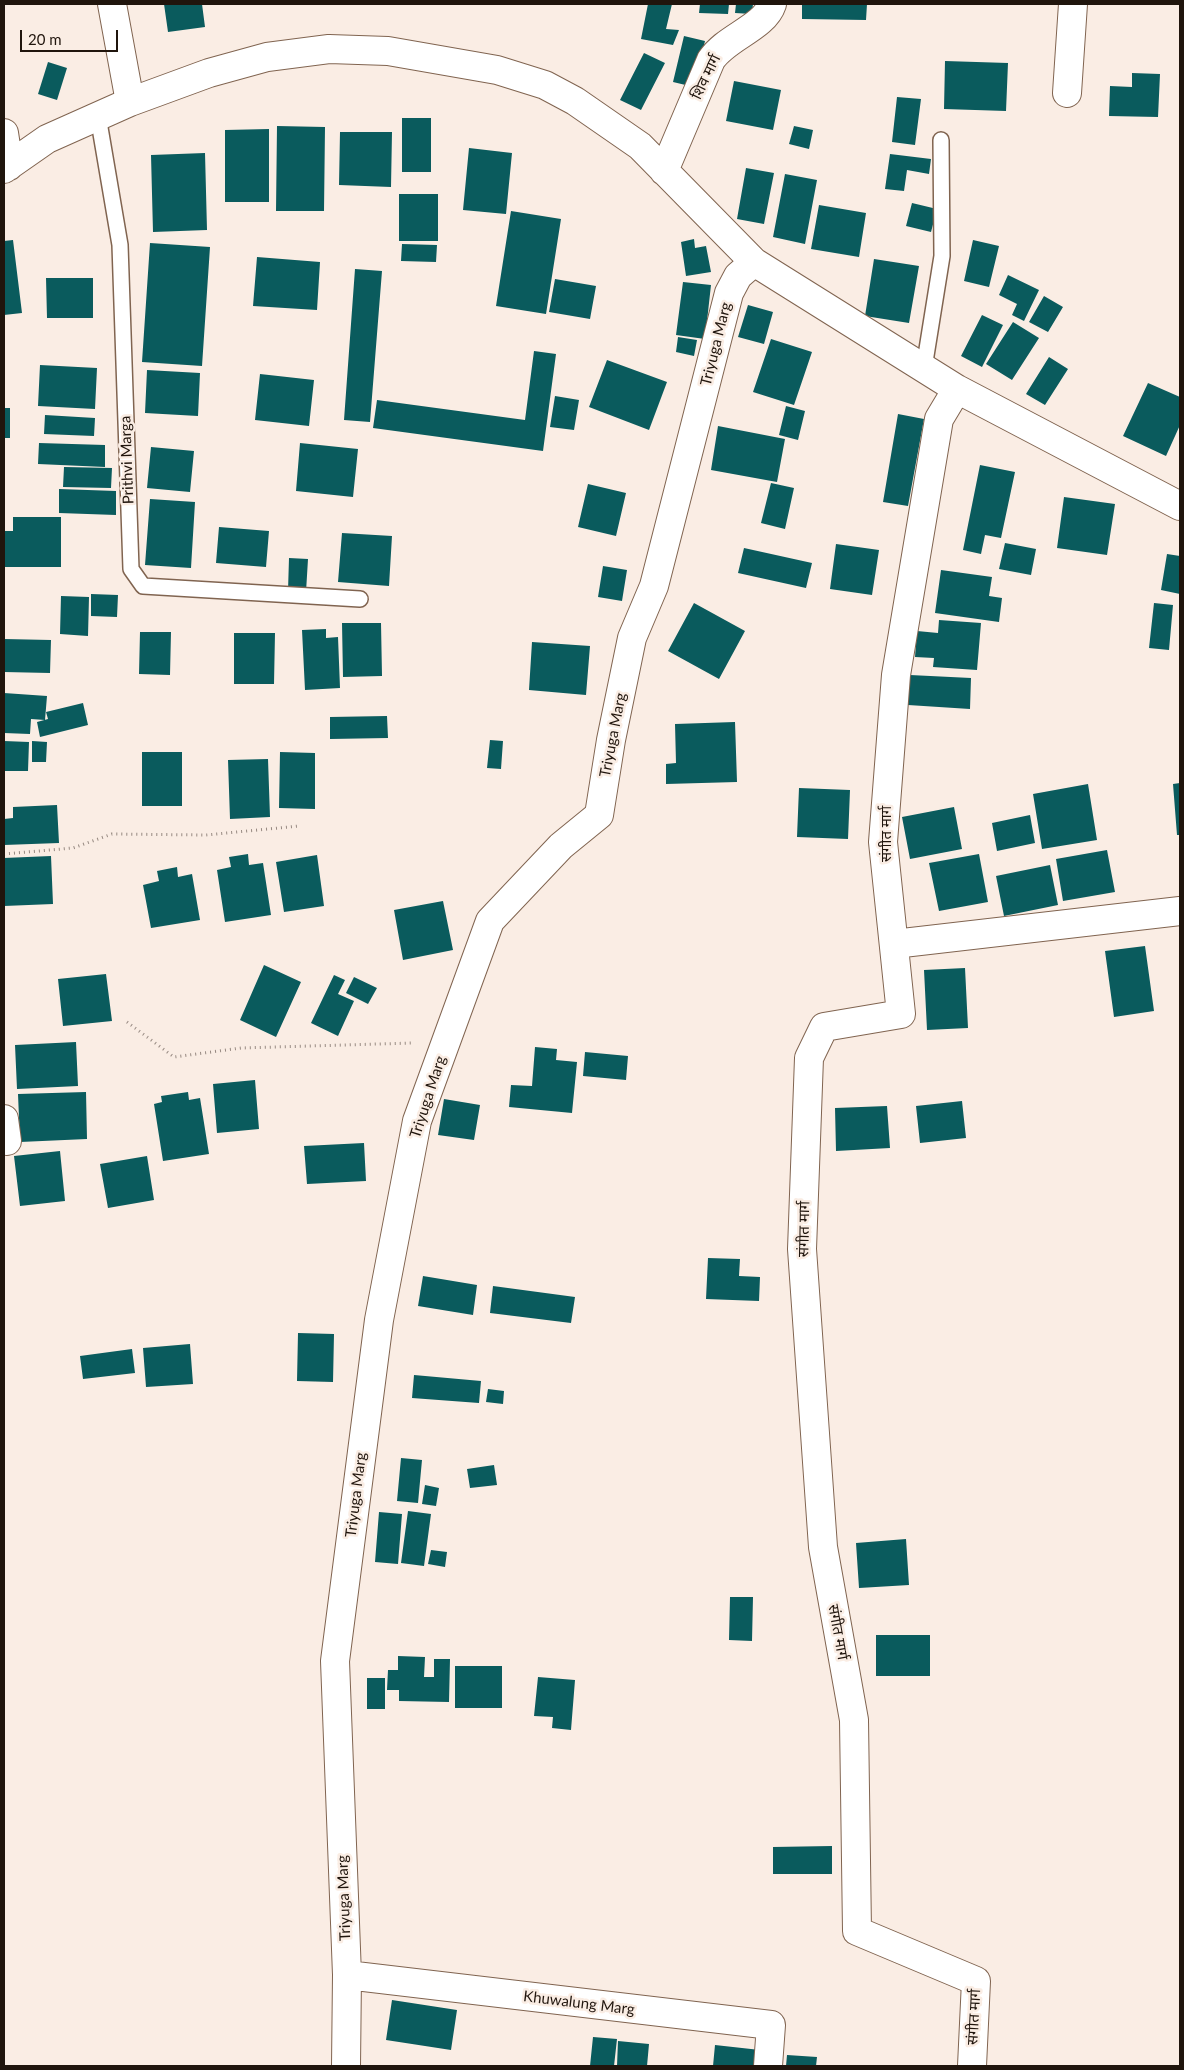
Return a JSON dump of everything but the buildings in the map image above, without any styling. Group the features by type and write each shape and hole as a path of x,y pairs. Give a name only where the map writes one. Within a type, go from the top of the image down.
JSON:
{"street":[{"path":"112,4 130,102"},
{"name":"शिव मार्ग","path":"664,171 718,50 769,14 772,4"},
{"path":"1067,93 1073,4"},
{"path":"6,168 47,139 130,102 209,73 267,57 329,49 388,51 496,70 545,85 575,101 640,146 754,262 957,389 1180,506"},
{"path":"4,133 6,168"},
{"name":"Triyuga Marg","path":"346,2066 347,1975 335,1661 379,1320 417,1121 490,921 561,846 599,815 611,740 632,638 654,586 729,293 738,276 754,262"},
{"name":"संगीत मार्ग","path":"957,389 939,419 896,675 883,842 901,1014 824,1027 809,1058 802,1249 823,1547 854,1720 857,1930 976,1982 972,2066"},
{"path":"894,944 1180,911"},
{"name":"Khuwalung Marg","path":"347,1975 771,2026 768,2066"}],"lane":[{"name":"Prithvi Marga","path":"98,116 120,245 131,569 144,586 360,599"},
{"path":"924,368 942,256 942,140"}],"path":[{"path":"4,854 73,848 112,834 206,835 299,826"},
{"path":"127,1022 174,1057 241,1048 446,1042"}]}
